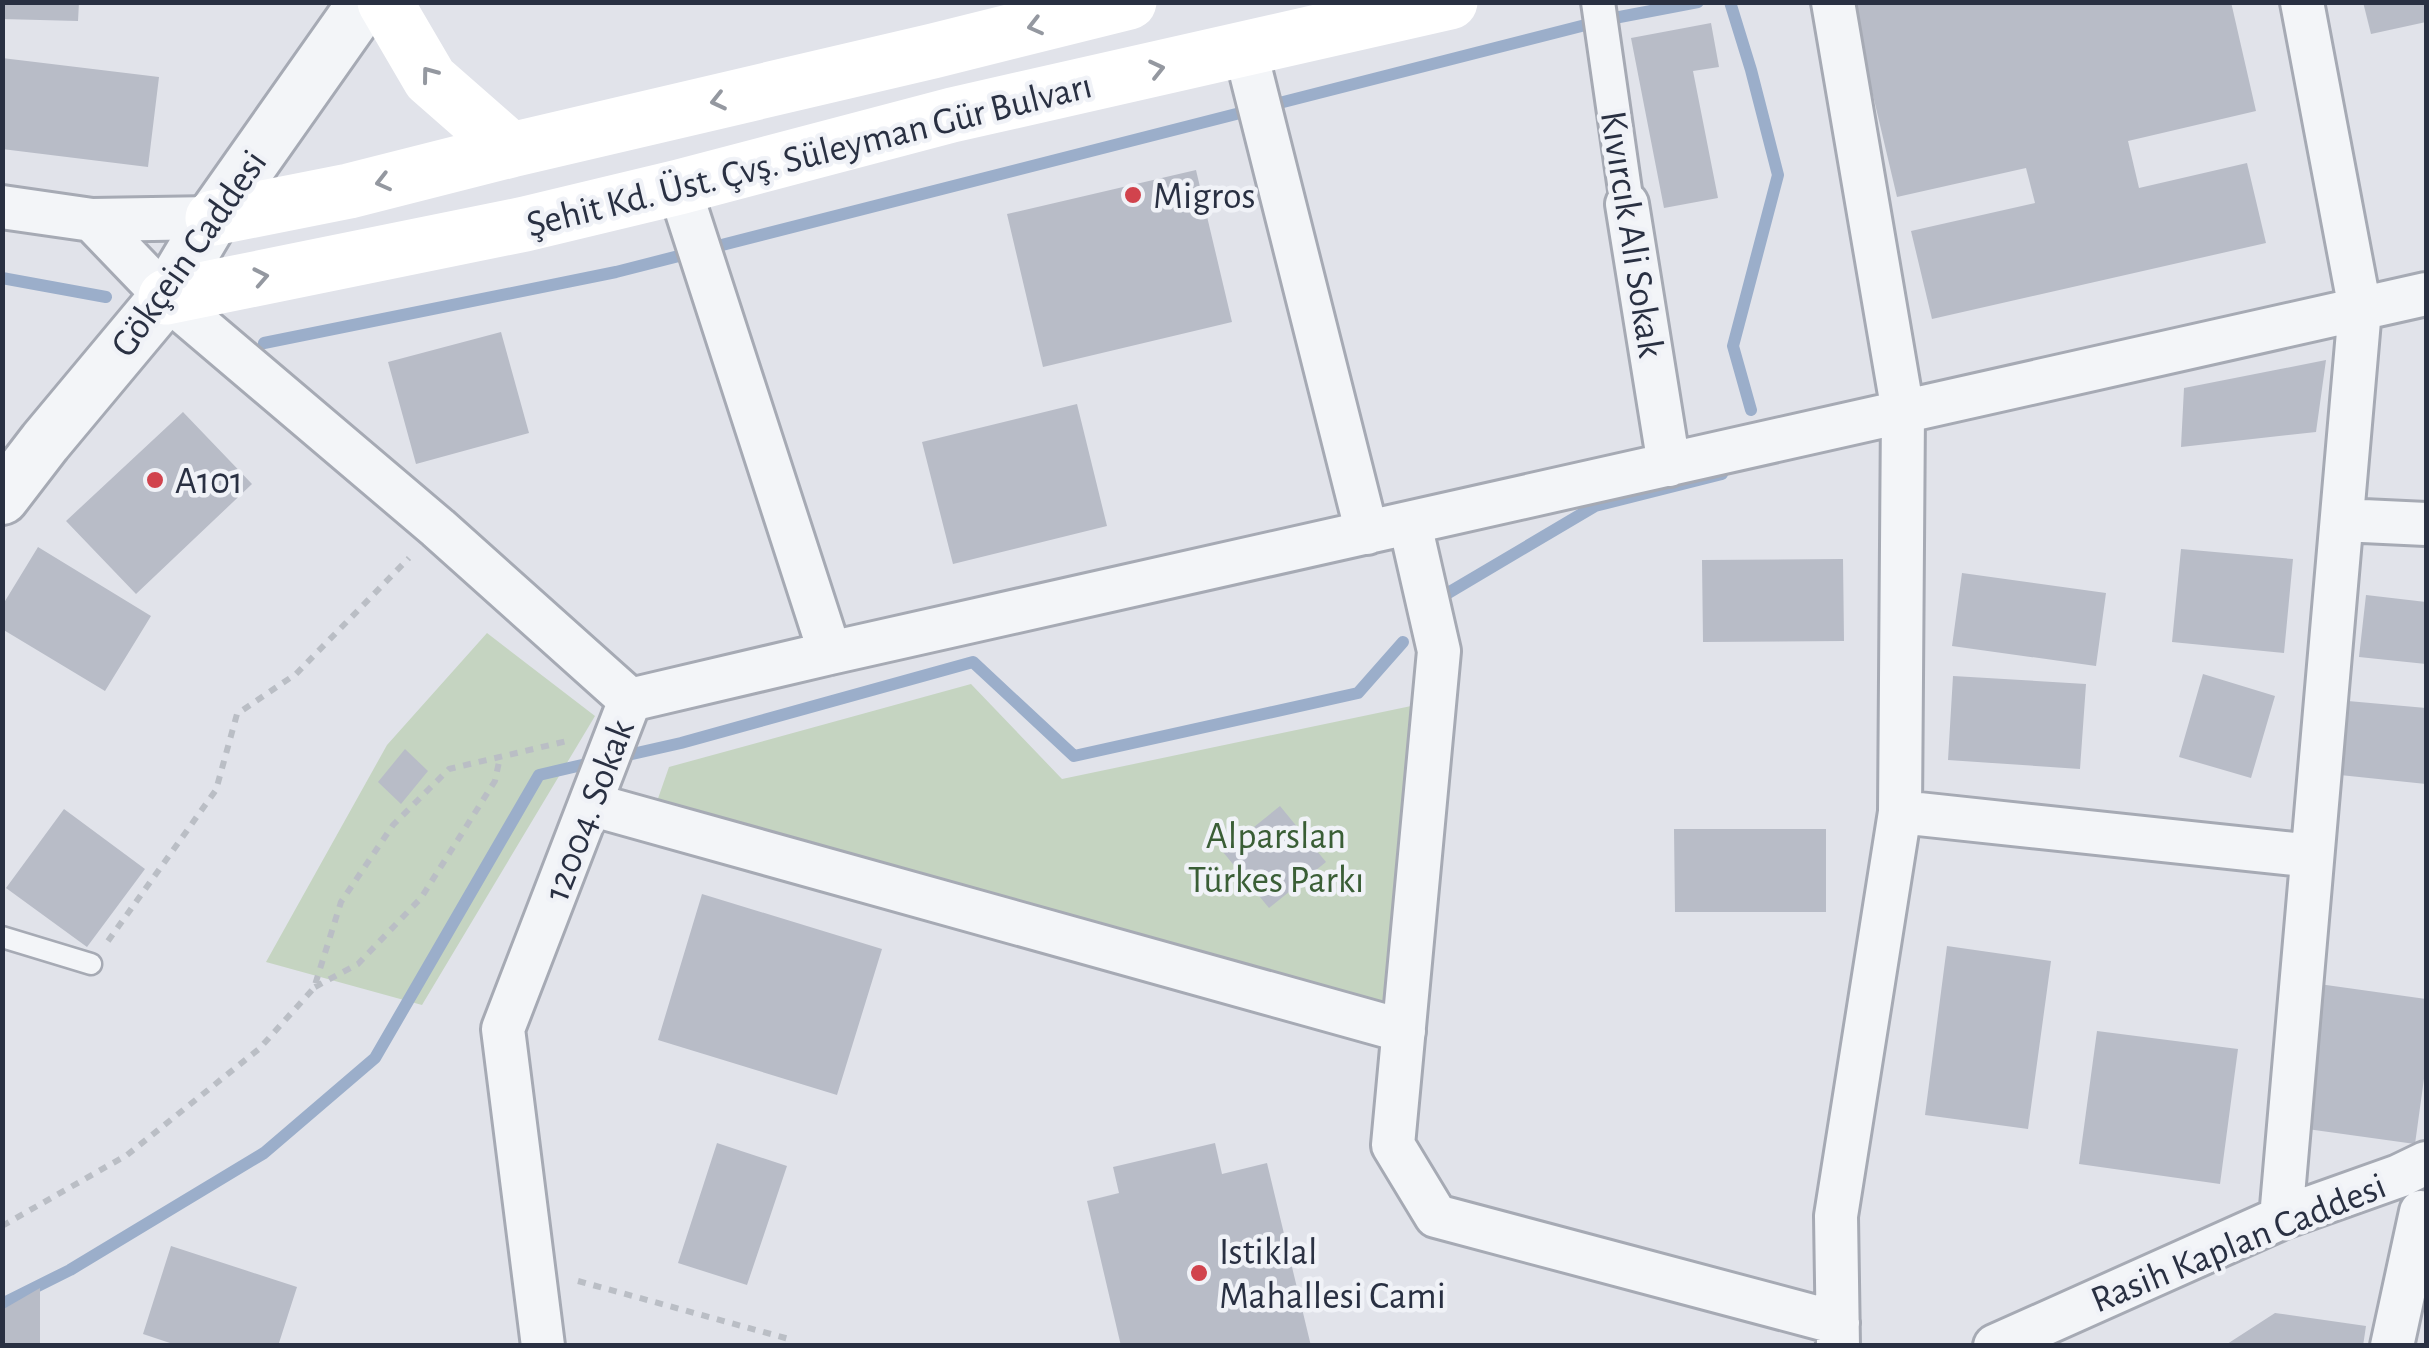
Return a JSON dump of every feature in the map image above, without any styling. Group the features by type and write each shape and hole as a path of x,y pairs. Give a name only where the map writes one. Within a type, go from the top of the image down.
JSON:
{"main road":[{"name":"Şehit Kd. Üst. Çvş. Süleyman Gür Bulvarı","path":"386,2 430,79 511,150"},
{"name":"Şehit Kd. Üst. Çvş. Süleyman Gür Bulvarı","path":"213,218 349,190 1129,2"},
{"name":"Şehit Kd. Üst. Çvş. Süleyman Gür Bulvarı","path":"166,296 525,224 684,205 952,115 1249,64 1450,2"}],"street":[{"name":"Gökçein Caddesi","path":"2,498 166,296 213,218 365,2"},
{"path":"1410,524 1439,651 1393,1145 1436,1216 1838,1334 1836,1216 1900,812 1903,412 1834,2"},
{"path":"2281,1218 2360,309 2302,2"},
{"name":"Kıvırcık Ali Sokak","path":"1599,6 1670,465"},
{"path":"1249,64 1368,534"},
{"path":"684,205 830,653"},
{"path":"2,206 92,220 213,218"},
{"name":"12004. Sokak","path":"92,220 166,296 438,528 609,755 503,1030 543,1346"},
{"path":"609,755 830,653 2426,294"},
{"path":"2342,520 2426,524"},
{"path":"609,755 1404,1030"},
{"path":"1900,812 2312,856"},
{"path":"2392,1346 2418,1191"},
{"name":"Rasih Kaplan Caddesi","path":"1995,1346 2281,1218 2418,1191"}],"lane":[{"path":"2,936 91,964"}],"path":[{"path":"91,964 216,790 237,714 296,674 438,528"},
{"path":"314,988 341,902 393,825 449,768 500,757 609,755"},
{"path":"2,1226 127,1155 260,1050 314,988 358,964 421,898 495,781 500,757"},
{"path":"534,1269 789,1339"}],"green space":[{"path":"487,633 595,716 422,1005 266,962 387,745"},
{"name":"Alparslan Türkes Parkı","path":"971,684 1062,779 1416,705 1384,1012 654,810 669,767"}],"building":[{"path":"2,2 79,2 78,21 2,19"},
{"path":"1851,2 2231,2 2256,111 2128,141 2139,188 2247,163 2266,243 1932,319 1911,231 2035,203 2026,168 1897,197"},
{"path":"2363,2 2426,2 2426,22 2371,34"},
{"path":"1711,23 1719,67 1693,71 1718,198 1664,208 1631,38"},
{"path":"2,58 159,77 148,167 2,149"},
{"path":"1196,170 1232,322 1043,367 1007,214"},
{"path":"501,332 529,433 416,464 388,362"},
{"path":"2326,360 2316,432 2181,447 2184,388"},
{"path":"1077,404 1107,526 953,564 922,442"},
{"path":"183,412 252,484 136,594 66,521"},
{"path":"38,547 151,616 105,691 2,629 2,606"},
{"path":"2181,549 2293,559 2284,653 2172,642"},
{"path":"1843,559 1844,641 1703,642 1702,560"},
{"path":"1962,573 2106,593 2096,666 1952,646"},
{"path":"2366,595 2426,602 2426,664 2359,657"},
{"path":"2203,674 2275,696 2251,778 2179,757"},
{"path":"1953,676 2086,684 2080,769 1948,760"},
{"path":"2348,701 2426,708 2426,784 2340,775"},
{"path":"405,749 428,771 401,804 378,782"},
{"path":"1280,806 1326,862 1269,908 1223,852"},
{"path":"64,809 145,869 87,947 6,888"},
{"path":"1674,829 1826,829 1826,912 1675,912"},
{"path":"702,894 882,949 837,1095 658,1040"},
{"path":"1947,946 2051,961 2028,1129 1925,1115"},
{"path":"2319,984 2426,999 2426,1064 2415,1144 2300,1128"},
{"path":"2097,1031 2238,1049 2220,1184 2079,1164"},
{"path":"717,1143 787,1166 747,1285 678,1263"},
{"name":"Istiklal Mahallesi Cami","path":"1215,1143 1222,1174 1267,1163 1311,1346 1121,1346 1087,1201 1119,1193 1113,1167"},
{"path":"171,1246 297,1287 278,1346 179,1346 143,1334"},
{"path":"40,1288 40,1346 2,1346 2,1310"},
{"path":"2275,1313 2366,1326 2363,1346 2224,1346"}],"waterway":[{"path":"264,343 616,272 1609,19 1698,2"},
{"path":"1730,2 1778,175 1733,346 1751,410"},
{"path":"2,278 106,297"},
{"path":"1443,596 1595,506 1722,474"},
{"path":"619,757 973,662 1074,756 1358,693 1403,642"},
{"path":"2,1304 70,1270 264,1153 375,1058 539,775 595,762"}],"place":[{"name":"Migros","path":"1133,195"},
{"name":"A101","path":"155,480"},
{"name":"Istiklal Mahallesi Cami","path":"1199,1273"}]}
